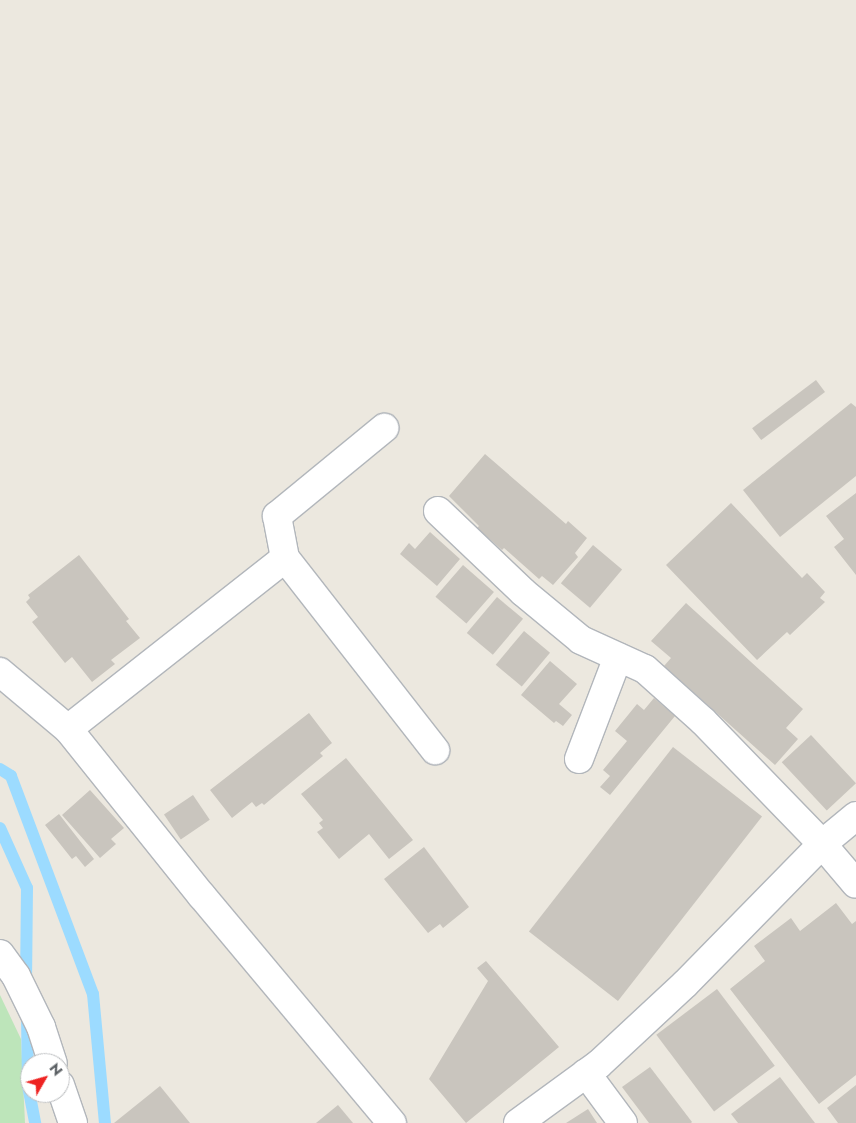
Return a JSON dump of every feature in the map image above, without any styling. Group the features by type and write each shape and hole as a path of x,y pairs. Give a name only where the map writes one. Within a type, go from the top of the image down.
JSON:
{"street":[{"path":"384,428 277,516 285,558 436,750"},
{"path":"438,511 537,604 581,640 645,669 696,715 822,844 856,884"},
{"path":"68,728 285,558"},
{"path":"579,759 618,657"},
{"path":"1,677 68,728 202,896 392,1123"},
{"path":"518,1123 586,1074 685,984 822,844 856,816"},
{"path":"0,954 16,976 41,1027 50,1053"},
{"path":"586,1074 622,1123"},
{"path":"66,1103 73,1123"}],"green space":[{"path":"0,995 21,1039 20,1103 24,1103 25,1123 0,1123"}],"building":[{"path":"816,380 825,392 761,440 752,428"},
{"path":"851,403 856,407 856,476 780,537 743,490"},
{"path":"485,454 566,524 568,521 587,538 575,553 578,557 553,585 542,576 539,579 504,548 502,550 477,528 479,526 449,496"},
{"path":"856,493 856,575 834,547 844,539 826,516"},
{"path":"731,503 802,578 807,573 825,592 820,598 825,602 790,635 787,632 757,660 666,565"},
{"path":"430,532 460,559 437,586 400,554 409,543 415,549"},
{"path":"593,545 622,569 590,608 561,583"},
{"path":"79,555 129,619 126,621 140,638 111,660 115,664 92,682 72,657 65,663 32,622 38,617 26,602 30,598 28,595"},
{"path":"463,565 494,592 466,624 435,597"},
{"path":"497,597 523,619 493,655 467,633"},
{"path":"686,603 803,709 786,728 798,739 775,765 664,666 671,658 651,641"},
{"path":"524,631 550,653 522,687 496,665"},
{"path":"550,661 577,684 559,704 572,715 563,726 556,721 554,723 521,695"},
{"path":"654,698 675,716 610,795 600,787 610,776 603,770 627,741 615,731 637,704 644,710"},
{"path":"309,713 332,743 320,753 323,756 264,805 262,803 256,807 252,802 232,818 210,790"},
{"path":"811,735 856,783 827,811 782,762"},
{"path":"673,747 762,817 618,1001 529,931"},
{"path":"346,758 413,840 389,859 369,834 339,859 317,832 323,828 319,823 323,820 301,794"},
{"path":"90,790 124,828 111,839 116,844 100,858 62,815"},
{"path":"193,795 210,820 181,839 164,815"},
{"path":"59,814 94,859 85,867 76,856 72,859 45,825"},
{"path":"424,847 469,907 443,928 440,924 428,933 384,879"},
{"path":"836,903 852,924 856,921 856,1075 819,1104 730,989 765,961 754,946 791,918 800,931"},
{"path":"486,961 559,1047 466,1123 429,1079 488,981 477,968"},
{"path":"717,989 775,1066 714,1111 656,1035"},
{"path":"650,1067 691,1123 649,1123 622,1087"},
{"path":"780,1077 815,1123 738,1123 731,1114"},
{"path":"856,1085 856,1123 838,1123 827,1108"},
{"path":"160,1086 190,1123 114,1123"},
{"path":"338,1105 353,1123 316,1123"},
{"path":"588,1109 597,1123 566,1123"}],"waterway":[{"path":"0,769 11,776 93,994 105,1123"},
{"path":"0,828 27,888 26,982"},
{"path":"27,1015 28,1086 35,1123"}]}
